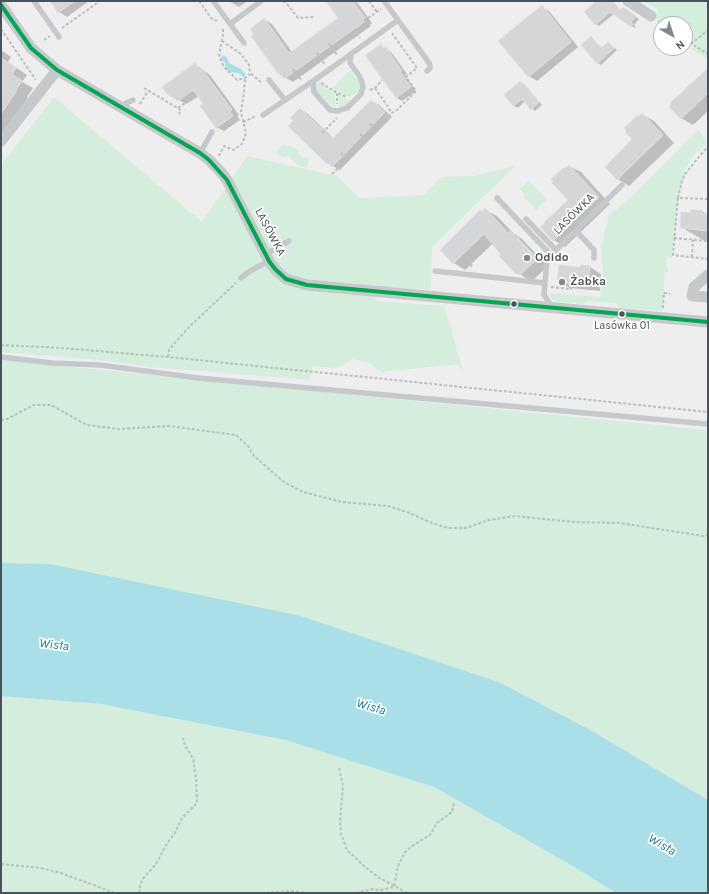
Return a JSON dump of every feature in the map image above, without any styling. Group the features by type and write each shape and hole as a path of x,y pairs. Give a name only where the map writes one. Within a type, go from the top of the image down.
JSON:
{"street":[{"path":"628,1 651,16"},
{"name":"LASÓWKA","path":"1,5 31,48 57,70 200,152 220,171 227,180 275,269 286,279 307,285 708,322"},
{"path":"1,141 57,70"},
{"path":"708,275 694,287 692,296 708,297"}],"lane":[{"path":"34,1 59,37"},
{"path":"230,24 261,1"},
{"path":"384,1 430,65 430,68 427,71"},
{"path":"214,2 244,44"},
{"path":"263,115 350,54 399,22"},
{"path":"313,81 314,92 330,110 338,112 347,108 361,94 363,86 360,77 350,63 350,54"},
{"path":"269,80 285,100"},
{"path":"119,106 132,100"},
{"path":"200,152 212,132"},
{"name":"LASÓWKA","path":"552,308 544,295 547,259 622,185"},
{"path":"497,198 551,255"},
{"path":"526,219 556,250"},
{"path":"576,231 594,250 594,258"},
{"path":"241,278 289,241"},
{"path":"435,271 545,283"},
{"path":"1,357 52,363 100,365 198,378 708,424"}],"path":[{"path":"60,30 100,1"},
{"path":"199,1 211,18 222,25 222,41 219,55 225,68 237,80 245,78 250,74 249,65 241,54 222,41"},
{"path":"283,1 298,18 315,17"},
{"path":"369,1 377,12"},
{"path":"364,21 382,8"},
{"path":"332,174 392,113 416,91 406,77 417,68 390,30 399,22"},
{"path":"1,29 38,83"},
{"path":"354,29 363,42"},
{"path":"693,42 708,30"},
{"path":"44,40 52,35"},
{"path":"329,44 339,58"},
{"path":"693,45 708,54"},
{"path":"317,52 327,67"},
{"path":"293,69 304,84"},
{"path":"318,77 322,85 336,93"},
{"path":"219,157 224,146 233,150 242,144 246,133 241,112 245,78"},
{"path":"382,80 374,88 392,113"},
{"path":"144,88 181,110 179,114"},
{"path":"143,98 148,91"},
{"path":"178,108 196,95"},
{"path":"370,124 376,130"},
{"path":"360,134 366,140"},
{"path":"708,146 685,174 682,181 678,198 672,255 708,259"},
{"path":"341,153 347,159"},
{"path":"678,198 708,199"},
{"path":"674,238 708,241"},
{"path":"692,257 693,240"},
{"path":"470,275 472,262 492,243"},
{"path":"464,254 472,262"},
{"path":"168,358 169,350 189,327 241,278"},
{"path":"550,293 550,287 571,289 572,283"},
{"path":"664,304 664,293 670,294"},
{"path":"1,345 62,348 168,358 708,412"},
{"path":"1,420 7,419 34,405 51,405 87,425 119,429 169,426 236,435 248,446 254,456 278,477 284,482 303,492 342,502 388,506 448,528 466,528 489,520 516,516 574,522 620,523 703,536 708,535"},
{"path":"140,893 139,890 142,880 156,864 166,845 175,833 182,818 197,803 193,758 185,746 184,738"},
{"path":"339,768 343,786 340,821 341,834 347,850 364,866 394,887 407,893"},
{"path":"394,887 398,866 405,852 430,835 438,823 452,812 454,802"},
{"path":"1,864 41,868 61,873 115,893"},
{"path":"356,893 394,887"},
{"path":"266,893 290,890 309,893"}],"green space":[{"path":"643,1 708,1 708,59 693,50 693,48 697,45 693,43 693,16 654,16 658,10"},
{"path":"350,70 360,85 358,92 350,97 332,89"},
{"path":"318,80 321,85 335,94 336,108 317,92 316,85"},
{"path":"338,95 350,100 352,99 344,107 339,108"},
{"path":"54,97 202,222 247,156 337,176 359,198 424,195 442,177 474,176 515,166 432,247 431,290 387,288 374,301 444,306 463,371 457,364 383,372 371,364 353,358 342,366 335,368 312,366 311,380 151,367 100,360 1,352 1,165"},
{"path":"699,130 707,143 693,156 684,171 685,174 678,198 672,257 667,257 666,263 668,272 665,272 662,311 620,308 616,303 587,301 583,304 557,302 553,300 550,293 600,297 603,273 601,246 609,214 620,207"},
{"path":"283,145 294,147 302,157 309,158 307,168 297,165 288,155 283,158 276,151"},
{"path":"529,181 547,199 536,210 523,196 525,195 520,189"},
{"path":"1,360 708,430 708,800 592,731 501,683 50,564 1,563"},
{"path":"1,696 101,704 285,740 434,787 571,865 616,893 1,893"}],"water":[{"path":"221,55 227,57 229,63 241,69 246,74 244,77 238,73 230,72 226,69 225,62 221,60"},
{"name":"Wisła","path":"1,563 50,564 301,616 501,683 592,731 708,800 708,893 616,893 571,865 434,787 285,740 101,704 1,696"}],"building":[{"path":"50,1 75,1 58,13"},
{"path":"326,1 353,1 365,18 363,20 364,22 284,79 280,73 279,75 251,36 254,34 250,29 264,18 289,53 338,18"},
{"path":"596,1 612,1 620,10 623,7 636,16 631,22 633,24 631,27 610,12 595,25 584,12"},
{"path":"542,5 571,42 528,77 498,41"},
{"path":"591,36 601,48 608,42 614,48 597,64 581,45"},
{"path":"381,44 384,49 386,47 402,71 400,72 411,87 396,98 365,55"},
{"path":"1,58 16,68 12,74 22,81 1,114"},
{"path":"195,63 200,70 202,69 232,110 230,112 233,116 216,128 200,106 203,103 193,90 178,101 168,95 162,87"},
{"path":"708,68 708,93 681,119 669,107 671,104 670,103"},
{"path":"520,81 539,102 531,110 522,99 513,106 504,95"},
{"path":"371,100 385,112 332,167 328,163 327,164 288,126 293,121 290,118 300,108 332,139"},
{"path":"642,113 663,135 617,180 605,167 632,139 625,132 626,130 624,128"},
{"path":"569,165 599,197 553,241 540,227 568,200 552,183 553,182 551,179 563,168 564,169"},
{"path":"485,208 508,233 510,231 535,257 533,258 536,260 520,275 517,273 516,274 499,256 501,255 484,234 453,264 440,250 480,210 482,212"},
{"path":"691,210 702,210 702,214 708,214 708,231 680,228 681,212 690,213"},
{"path":"559,265 580,267 581,265 590,266 588,285 557,282"}],"transit line":[{"path":"1,5 31,48 57,70 200,153 209,160 227,180 269,261 286,279 307,285 708,322"}],"place":[{"name":"Odido","path":"527,258"},
{"name":"Żabka","path":"562,282"},
{"name":"Lasówka 01","path":"622,314"}]}
